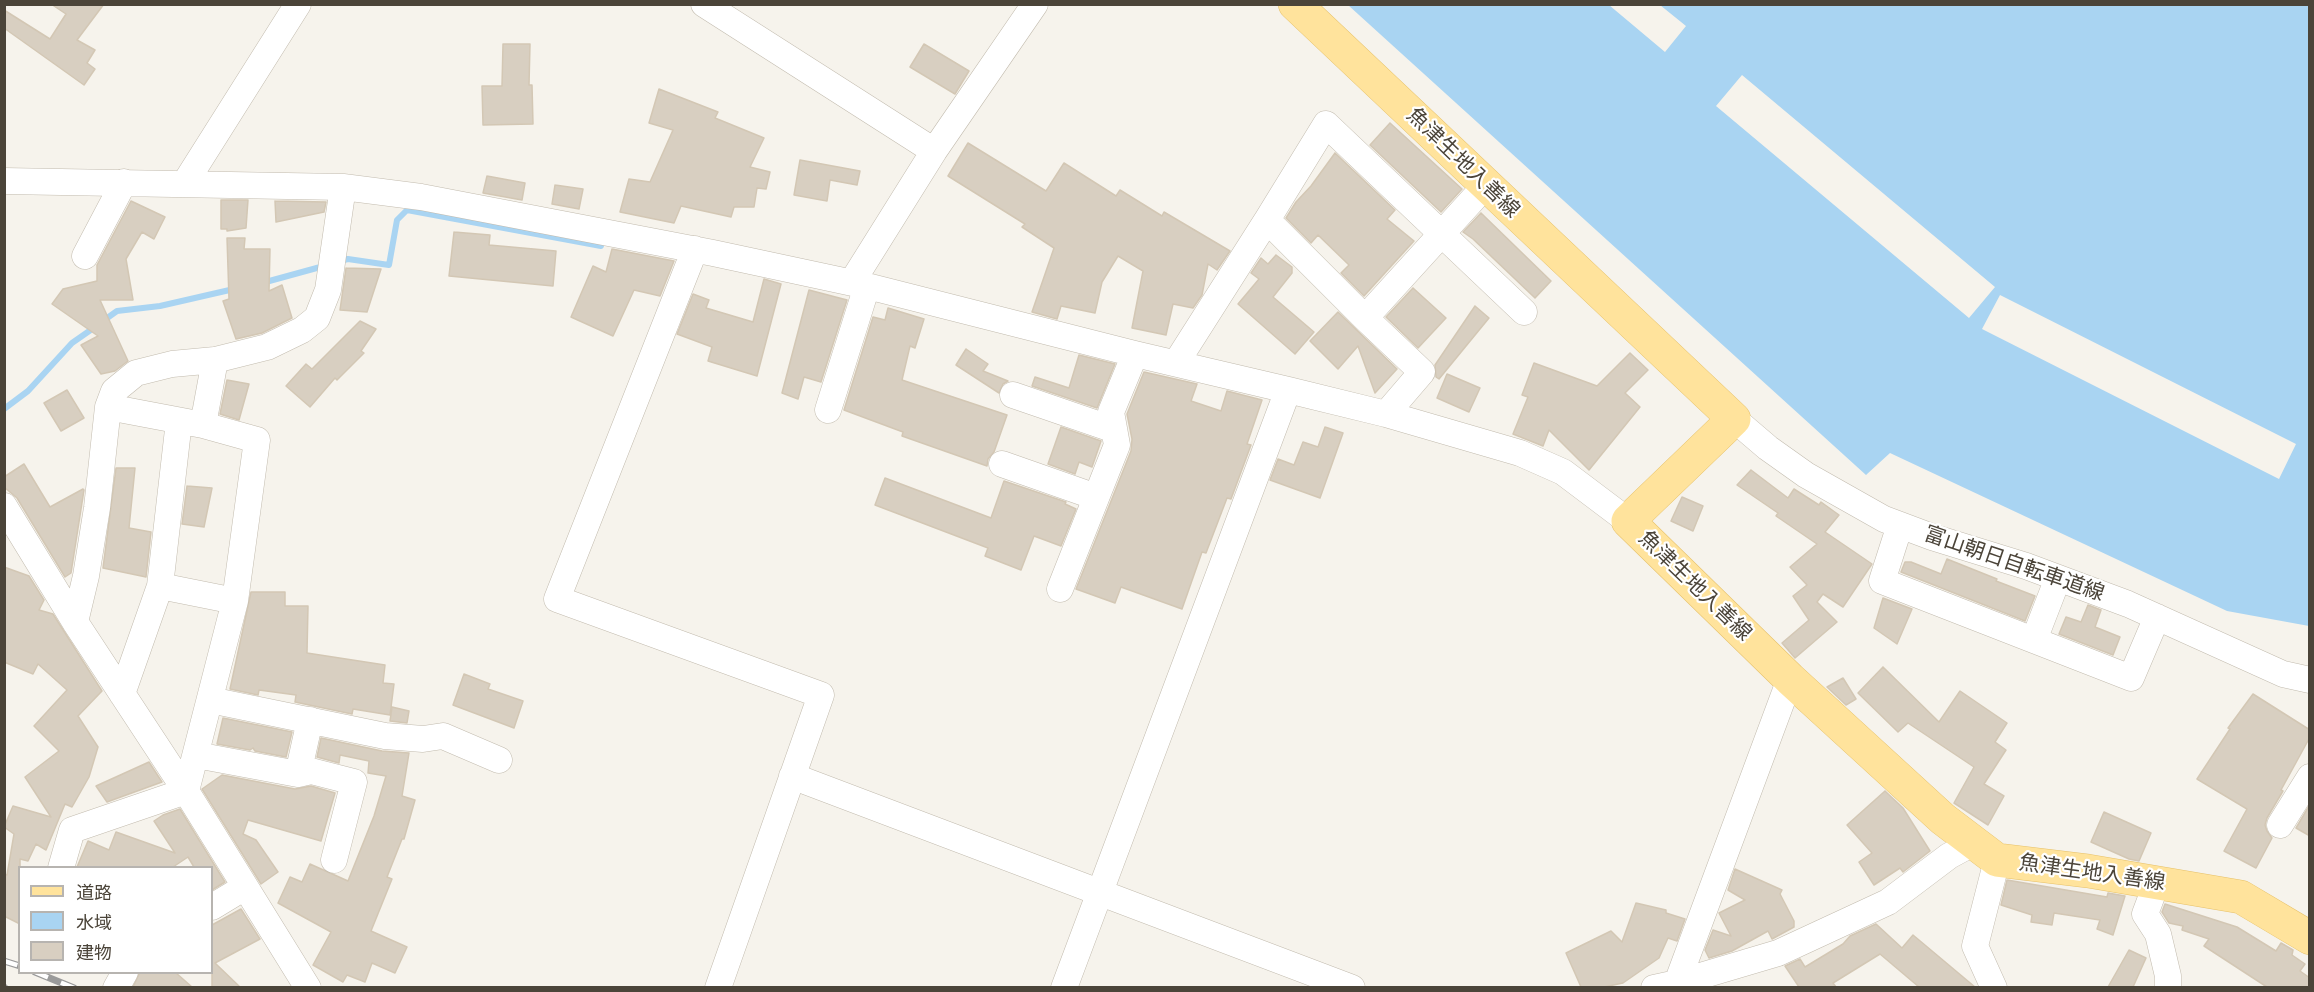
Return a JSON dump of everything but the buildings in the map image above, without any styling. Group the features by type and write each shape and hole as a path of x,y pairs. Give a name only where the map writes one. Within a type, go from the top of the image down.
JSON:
{"main road":[{"name":"魚津生地入善線","path":"1295,4 1604,299 1734,419 1628,520 1790,680 1943,819 1985,851 2241,897 2310,938"}],"street":[{"path":"185,183 298,4"},
{"path":"704,4 934,151"},
{"path":"828,410 859,284 934,151 1035,4"},
{"path":"1176,363 1326,124 1524,312"},
{"path":"4,181 343,187 421,197 695,249 859,284 1135,354 1386,414 1531,457 1563,472 1628,520"},
{"path":"85,256 124,182"},
{"path":"1365,318 1486,185"},
{"path":"75,622 86,576 97,508 108,407 114,391 136,373 172,364 215,360 267,347 302,330 317,318 328,290 343,187"},
{"path":"1267,220 1422,372 1386,414"},
{"path":"695,249 557,599 821,695 718,987"},
{"path":"1060,589 1116,445 1111,412 1135,354"},
{"path":"122,694 160,586 191,423 215,360"},
{"path":"1064,987 1288,390"},
{"path":"1013,395 1112,429"},
{"path":"108,407 191,423 257,440 235,600 186,791"},
{"name":"富山朝日自転車道線","path":"1734,419 1768,448 1806,475 1884,519 2058,578 2157,617 2283,674 2310,680"},
{"path":"1002,464 1096,497"},
{"path":"4,506 75,622 186,791 308,987"},
{"path":"1900,525 1882,581 2131,678 2157,617"},
{"path":"2034,640 2058,578"},
{"path":"160,586 235,600"},
{"path":"1666,985 1790,680"},
{"path":"210,700 386,736 423,740 443,736 499,760"},
{"path":"298,774 310,720"},
{"path":"196,755 298,774 311,771 354,782 334,860"},
{"path":"792,777 1352,987"},
{"path":"2280,825 2310,777"},
{"path":"61,866 72,830 186,791"},
{"path":"1666,985 1778,954 1888,902 1949,856 1985,851 1975,946 1994,987"},
{"path":"2157,882 2145,914 2158,934 2168,976 2168,987"},
{"path":"213,906 245,887"},
{"path":"116,987 124,974"}],"water":[{"path":"1348,5 2309,5 2309,626 2227,611 1890,453 1866,475"}],"pier":[{"path":"1609,5 1660,5 1686,26 1665,52"},
{"path":"1742,75 1995,287 1969,318 1716,106"},
{"path":"2000,295 2296,444 2279,479 1982,329"}],"waterway":[{"path":"340,261 348,259 389,265 397,220 407,210 601,246"},
{"path":"262,283 324,266"},
{"path":"103,321 117,311 160,306 234,289"},
{"path":"4,409 28,391 72,343 95,327"}],"railway":[{"path":"4,961 18,965"},
{"path":"40,974 74,988"}]}
